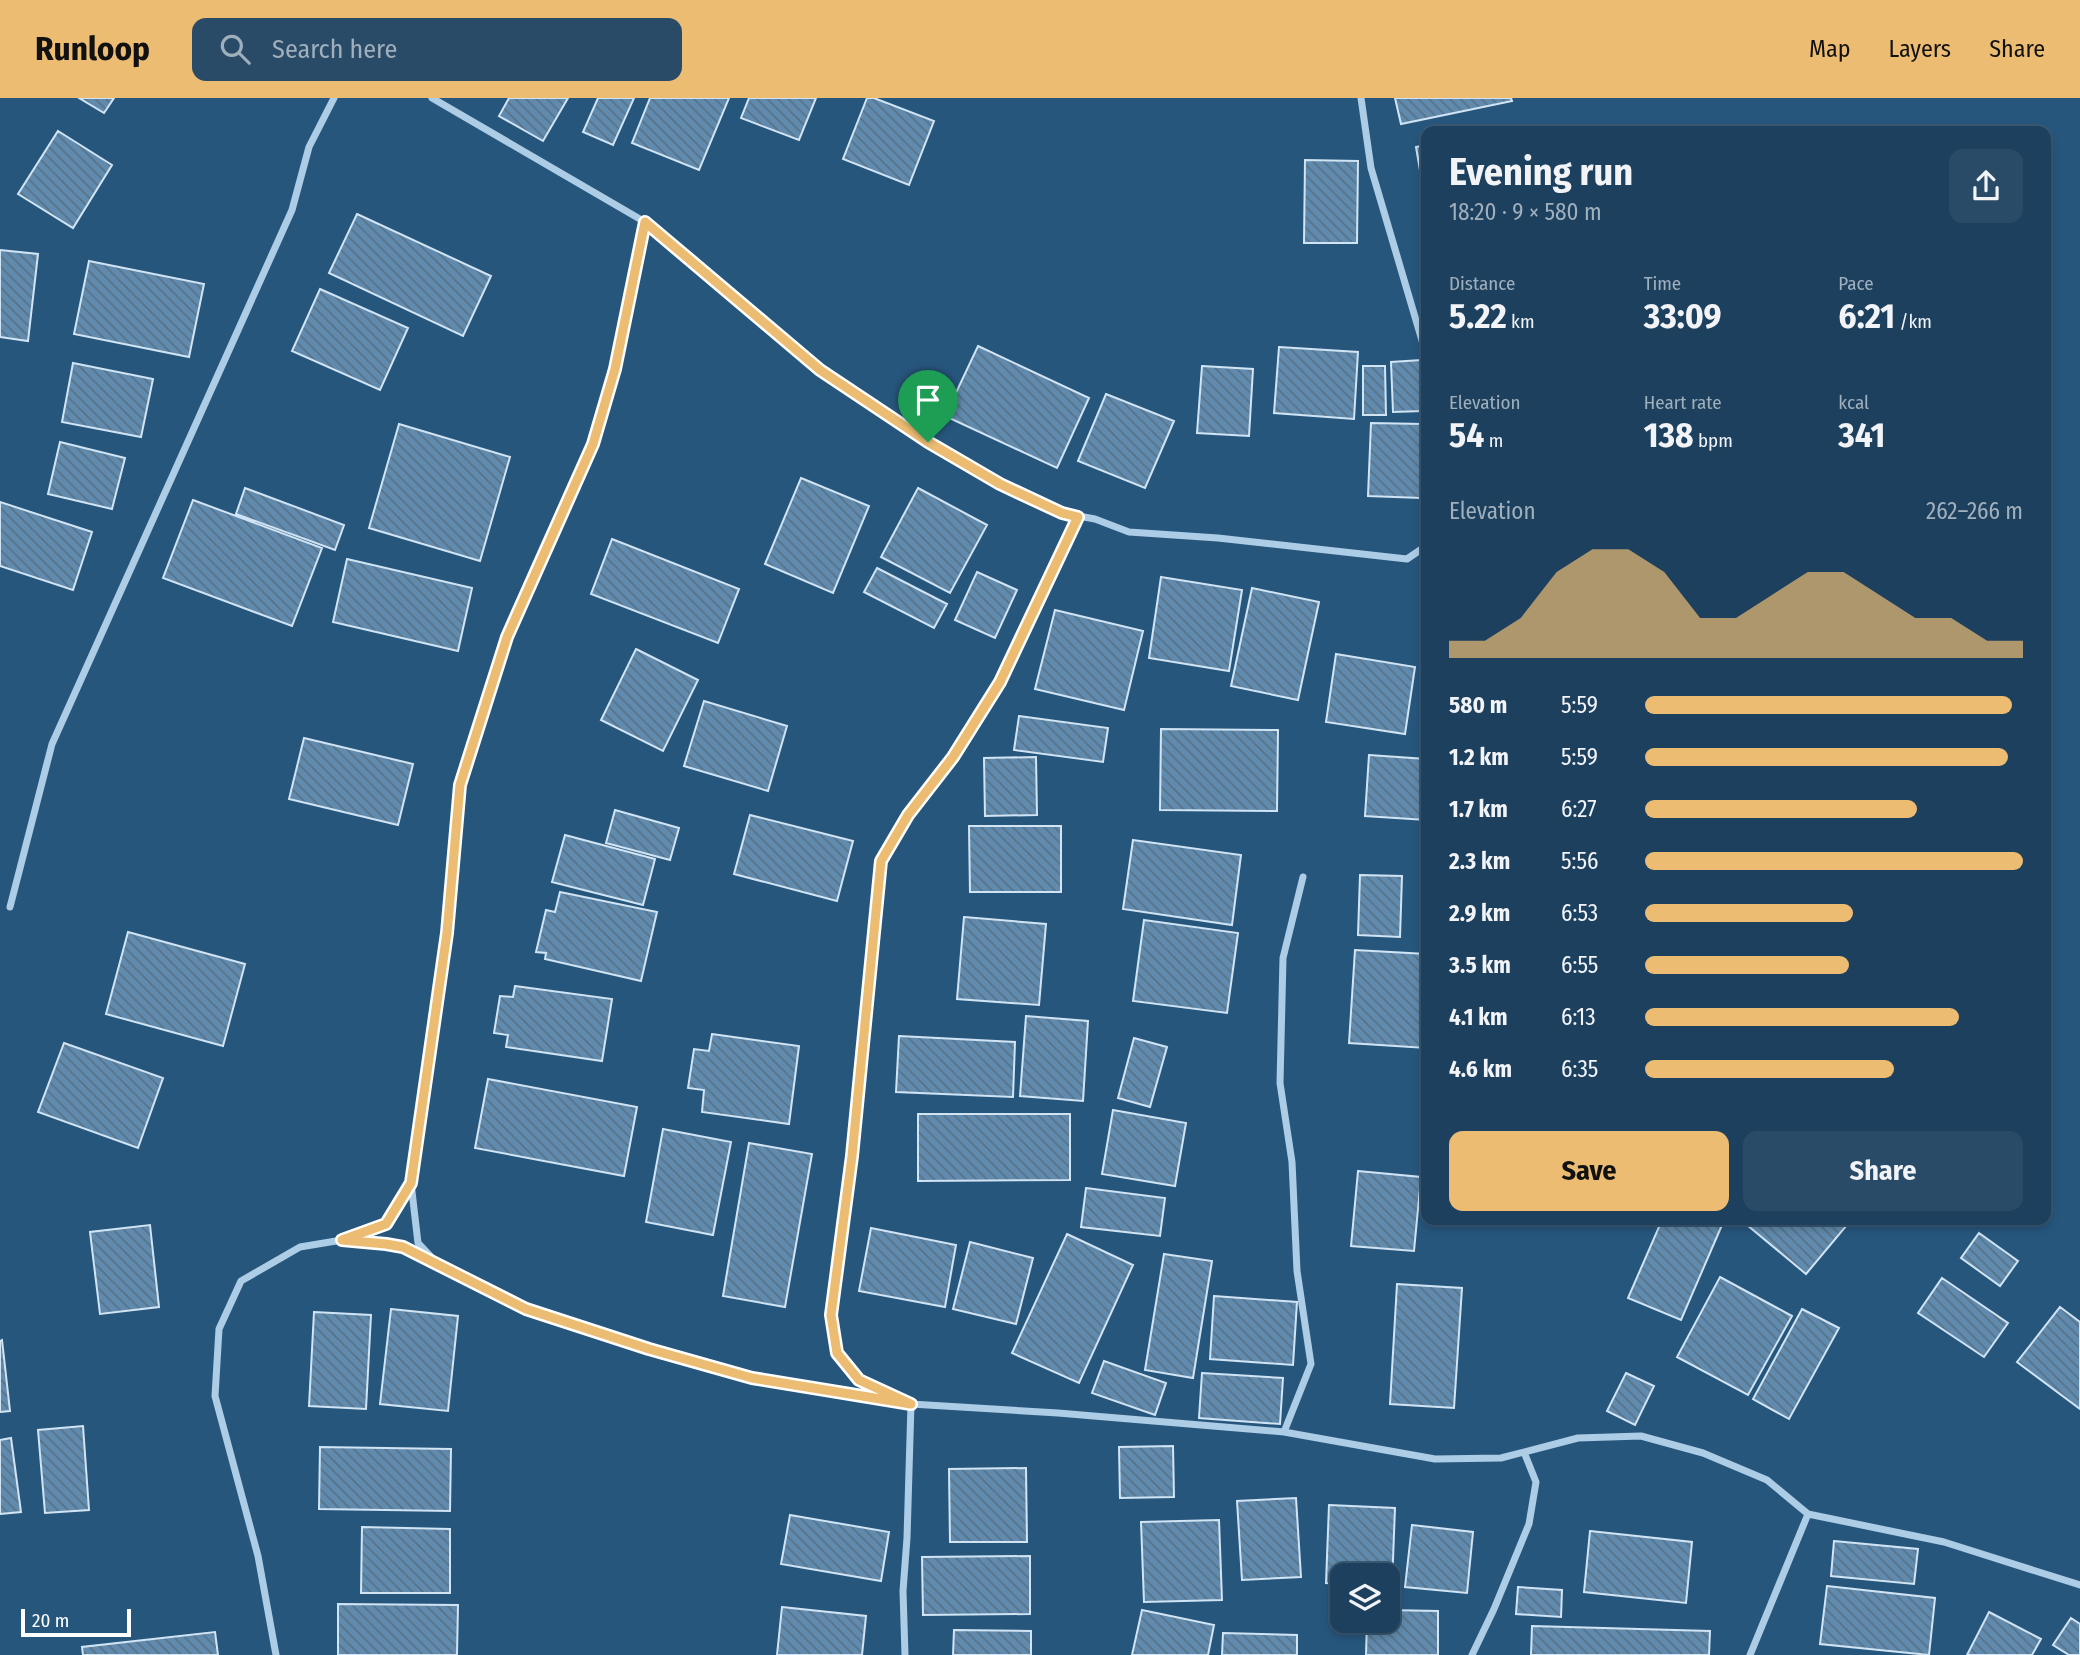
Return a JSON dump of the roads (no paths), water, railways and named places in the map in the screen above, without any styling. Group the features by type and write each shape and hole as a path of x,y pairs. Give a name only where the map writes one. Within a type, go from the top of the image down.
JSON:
{"street":[{"path":"10,908 52,744 292,210 309,148 334,98"},
{"path":"432,98 645,222 820,370 928,442 1000,484 1062,513 1095,519 1129,532 1218,538 1407,559 1421,549"},
{"path":"1362,98 1371,168 1421,337"},
{"path":"439,1266 418,1242 411,1183 447,933 460,785 507,637 593,444 615,369 645,222"},
{"path":"911,1404 859,1380 837,1353 831,1315 852,1156 881,861 908,815 953,757 1000,682 1078,517"},
{"path":"1284,1432 1311,1364 1297,1271 1292,1162 1280,1083 1283,958 1303,877"},
{"path":"276,1655 258,1556 215,1396 219,1329 241,1281 300,1247 342,1240 386,1224 411,1183"},
{"path":"342,1240 403,1247 526,1309 649,1349 752,1378 911,1404 1284,1432 1435,1459 1501,1458 1578,1438 1641,1436 1703,1453 1767,1480 1808,1514 1944,1542 2080,1585"},
{"path":"905,1655 903,1591 911,1404"},
{"path":"1472,1655 1529,1524 1536,1482 1524,1452"},
{"path":"1750,1655 1808,1514"}]}
